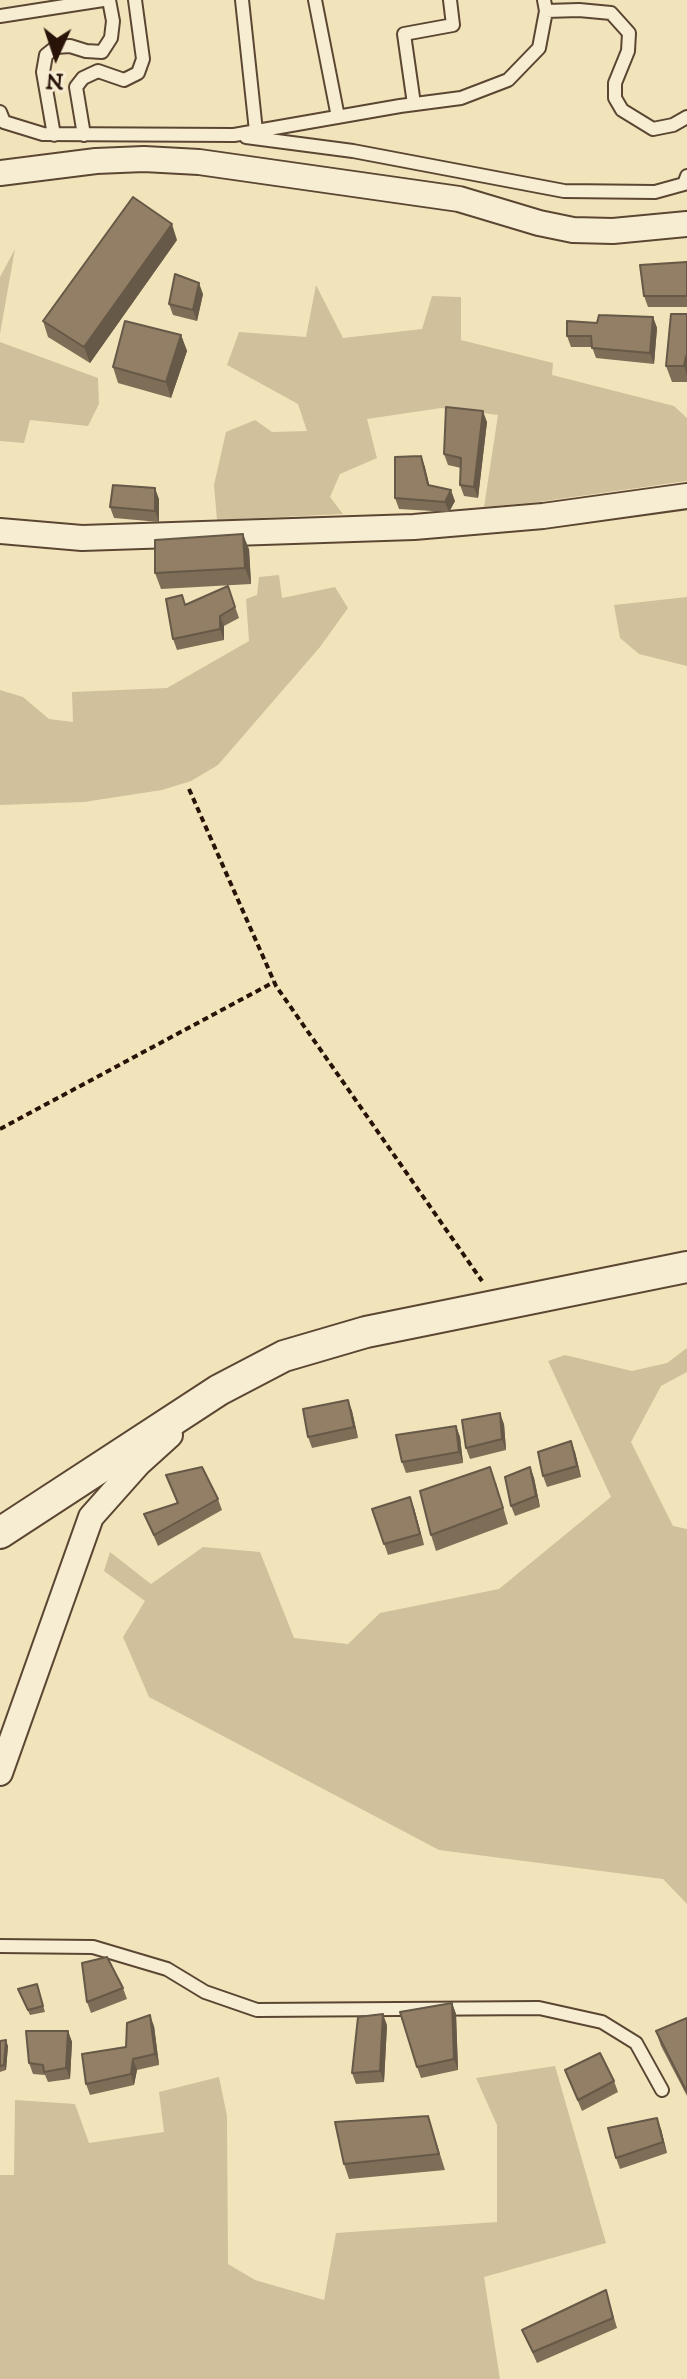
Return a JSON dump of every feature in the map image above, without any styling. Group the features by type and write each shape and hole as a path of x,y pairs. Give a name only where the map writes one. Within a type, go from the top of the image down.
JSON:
{"street":[{"path":"0,173 96,161 144,159 199,162 459,199 573,230 613,231 687,224"},
{"path":"0,531 82,538 414,527 543,516 687,496"},
{"path":"0,1533 219,1390 284,1356 366,1332 687,1267"},
{"path":"0,1773 91,1517 139,1463 219,1390"}],"lane":[{"path":"0,16 57,4 101,0 113,21 111,38 102,52 70,46 56,47 46,55 43,72 54,135"},
{"path":"84,135 76,87 83,78 98,71 124,80 138,73 143,59 135,0"},
{"path":"242,0 256,131"},
{"path":"315,0 338,117"},
{"path":"414,104 404,34 453,25 450,0"},
{"path":"234,135 461,98 508,80 539,48 545,5 611,13 629,33 628,51 619,66 615,83 615,98 622,110 653,129 673,125 687,117"},
{"path":"0,112 4,122 43,134 234,135 353,151 564,191 604,194 655,192 684,184 687,176"},
{"path":"0,1946 93,1947 167,1969 205,1992 257,2010 539,2008 602,2022 636,2043 662,2090"}],"path":[{"path":"189,789 274,982 500,1306"},
{"path":"0,1129 274,982"}],"shaded area":[{"path":"15,249 0,334 0,277"},
{"path":"316,285 343,338 422,329 432,296 461,297 461,340 553,363 552,375 674,406 687,418 687,481 484,507 498,415 441,408 367,419 377,458 340,474 330,497 343,514 217,520 214,485 226,432 255,420 272,432 307,431 298,404 227,365 239,332 306,337"},
{"path":"0,342 98,378 99,404 88,426 30,420 24,443 0,441"},
{"path":"279,575 282,598 335,587 348,608 320,647 218,765 191,781 162,790 84,802 0,805 0,690 23,697 49,719 73,722 72,692 167,688 249,641 246,599 257,595 259,577"},
{"path":"687,597 687,666 639,654 620,638 614,605"},
{"path":"687,1348 687,1372 661,1386 631,1442 673,1526 687,1529 687,1904 663,1879 439,1850 149,1697 123,1637 145,1601 104,1571 110,1552 151,1584 203,1547 260,1552 294,1638 348,1644 380,1613 499,1589 611,1497 548,1361 565,1355 632,1371 667,1363"},
{"path":"555,2066 606,2243 484,2277 500,2379 0,2379 0,2175 14,2175 15,2100 75,2104 89,2143 164,2132 159,2092 219,2077 227,2116 228,2264 255,2280 324,2300 336,2233 497,2222 497,2125 476,2078"}],"building":[{"path":"133,197 172,224 84,347 43,321"},
{"path":"687,262 687,296 644,296 640,265"},
{"path":"175,274 199,283 193,310 169,304"},
{"path":"671,314 687,314 687,356 684,366 666,366"},
{"path":"599,315 653,317 650,353 592,348 591,336 567,336 567,321 597,323"},
{"path":"125,321 181,335 166,382 113,367"},
{"path":"446,407 483,411 474,487 460,485 461,458 444,454"},
{"path":"421,456 428,485 451,490 445,502 395,498 395,457"},
{"path":"113,485 155,488 155,511 110,507"},
{"path":"243,534 245,568 155,573 155,540"},
{"path":"228,586 235,607 220,616 220,629 173,639 166,599 182,595 185,605"},
{"path":"348,1400 354,1427 308,1437 303,1409"},
{"path":"500,1413 502,1439 466,1448 462,1420"},
{"path":"456,1426 459,1452 402,1462 396,1435"},
{"path":"571,1441 577,1466 543,1476 538,1452"},
{"path":"202,1467 218,1499 154,1535 144,1514 178,1503 166,1475"},
{"path":"490,1467 503,1508 431,1535 420,1491"},
{"path":"530,1467 536,1496 511,1506 505,1477"},
{"path":"410,1497 420,1534 384,1544 372,1509"},
{"path":"107,1957 123,1988 87,2002 82,1963"},
{"path":"37,1984 43,2006 28,2010 18,1989"},
{"path":"452,2003 454,2059 417,2067 400,2012"},
{"path":"383,2014 380,2071 352,2073 358,2017"},
{"path":"150,2015 155,2054 133,2059 131,2074 86,2084 82,2054 126,2047 127,2023"},
{"path":"687,2018 687,2092 656,2031"},
{"path":"26,2031 68,2031 66,2068 44,2072 43,2065 29,2063"},
{"path":"6,2040 4,2065 0,2066 0,2041"},
{"path":"600,2053 614,2081 578,2100 565,2070"},
{"path":"428,2116 439,2154 344,2164 335,2122"},
{"path":"657,2118 663,2142 616,2158 608,2128"},
{"path":"606,2290 613,2318 533,2352 522,2330"}]}
